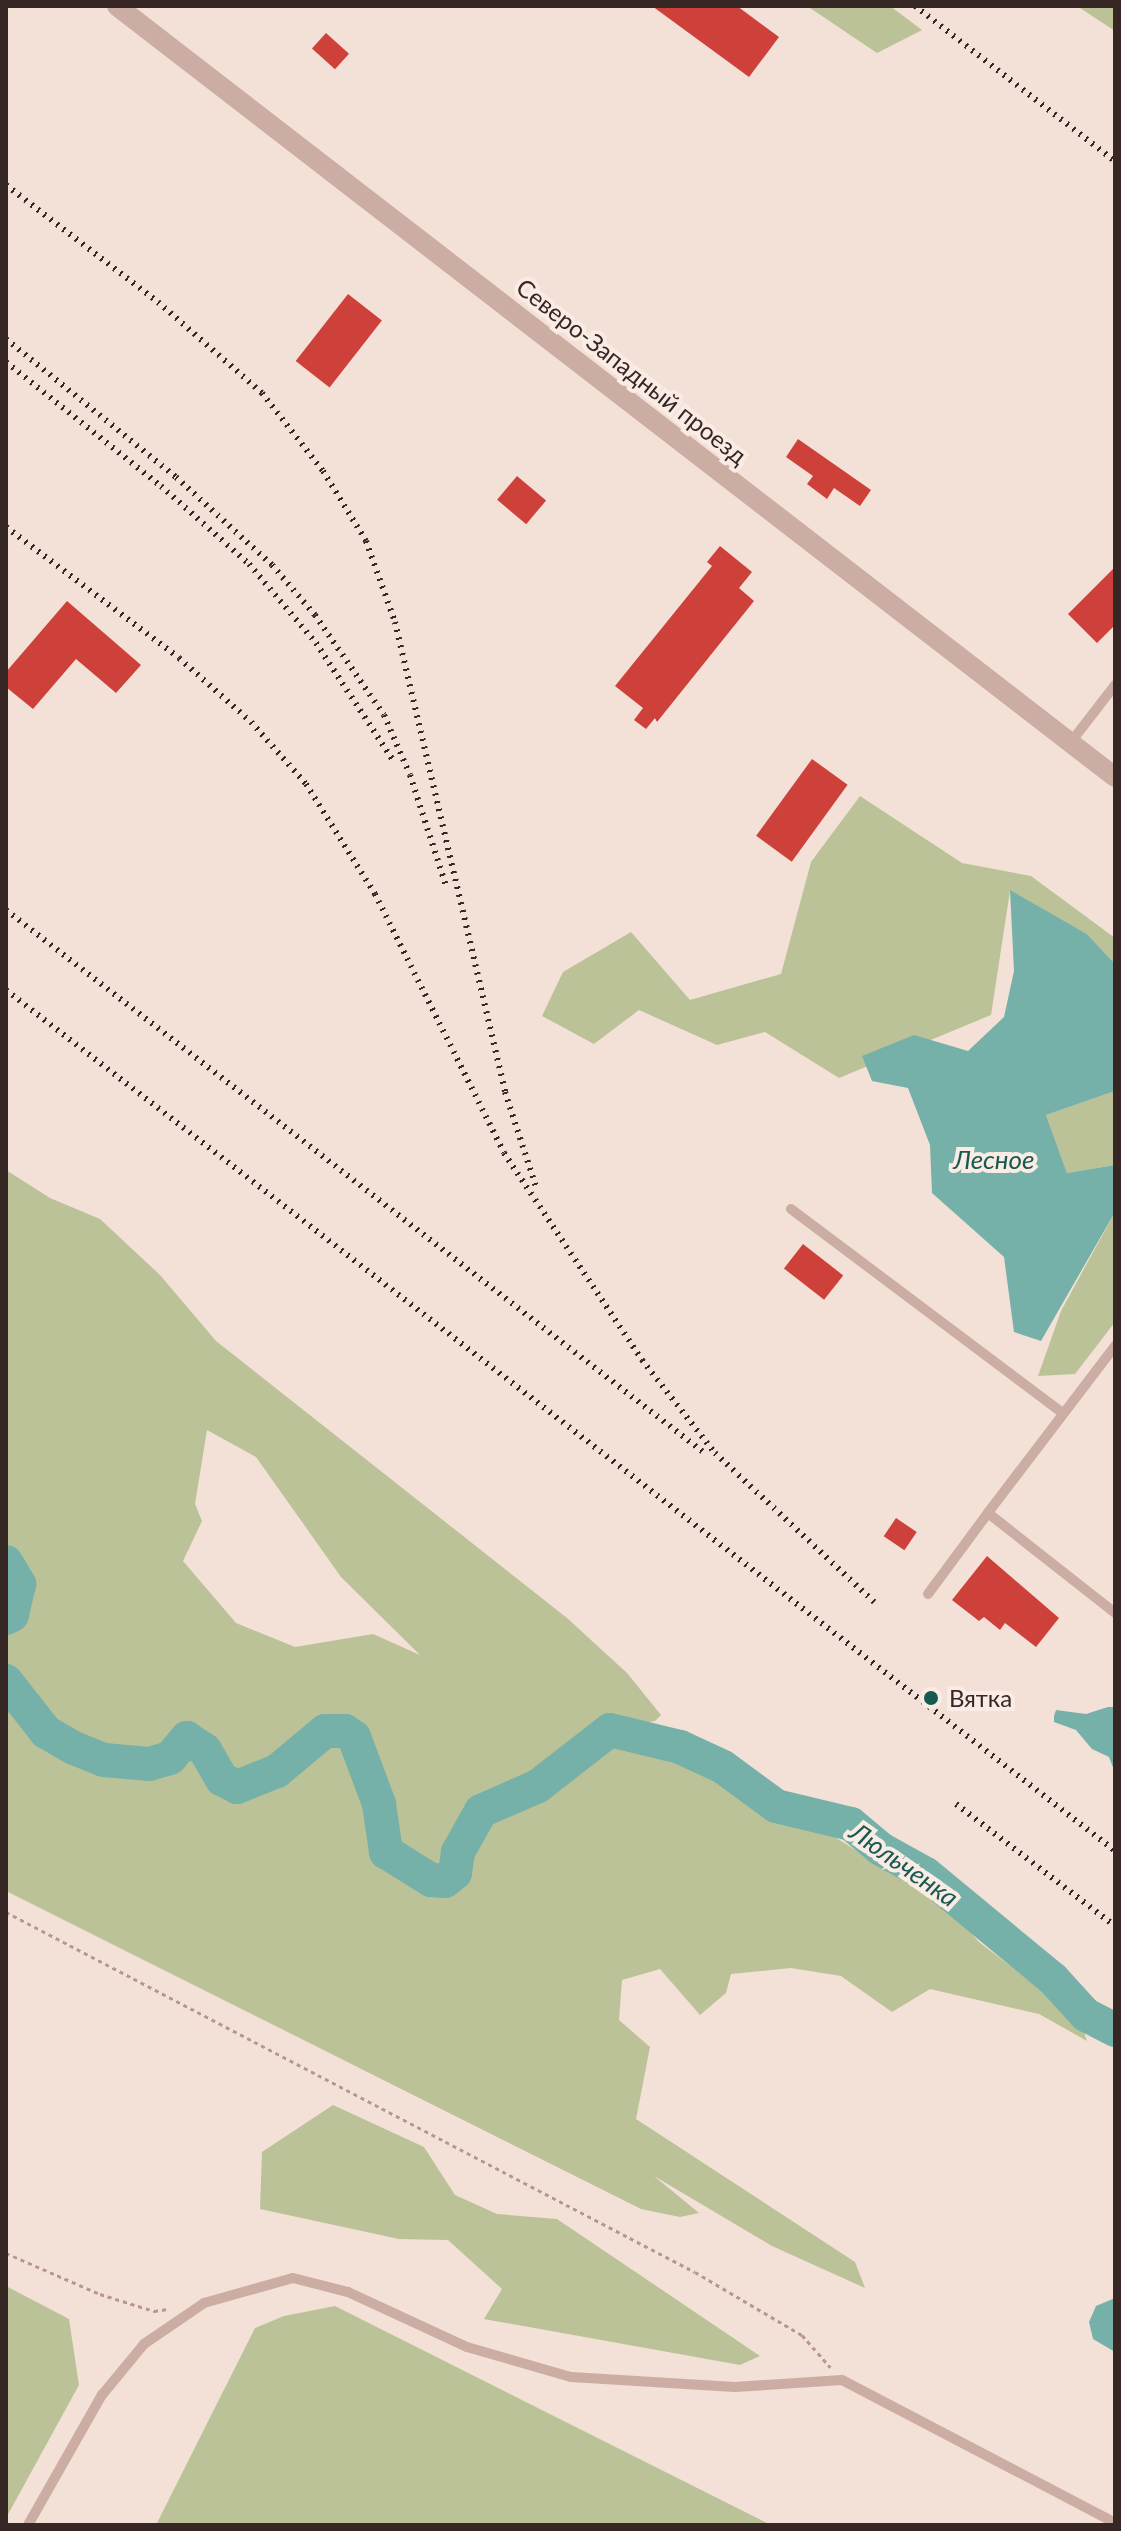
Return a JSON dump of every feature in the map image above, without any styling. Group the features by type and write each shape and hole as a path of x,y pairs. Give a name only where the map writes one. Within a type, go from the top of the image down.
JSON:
{"street":[{"name":"Северо-Западный проезд","path":"117,6 1115,777"}],"lane":[{"path":"1071,742 1115,685"},
{"path":"791,1209 1063,1413"},
{"path":"928,1594 1115,1346"},
{"path":"988,1513 1115,1613"},
{"path":"28,2525 102,2395 144,2344 204,2303 293,2278 348,2292 467,2347 571,2377 735,2387 842,2380 1115,2523"}],"path":[{"path":"6,1912 695,2272 802,2335 842,2380"},
{"path":"6,2253 100,2294 154,2311 204,2303"}],"green space":[{"path":"807,6 890,6 922,30 877,53"},
{"path":"1077,6 1115,6 1115,31"},
{"path":"860,796 962,863 1031,876 1115,938 1115,964 1087,934 1010,891 991,1015 839,1078 765,1032 717,1045 639,1010 594,1044 542,1016 563,972 631,932 690,1000 781,974 811,862"},
{"path":"1115,1091 1115,1165 1067,1173 1046,1115"},
{"path":"6,1170 50,1198 100,1219 160,1275 216,1341 567,1618 627,1673 661,1715 655,1721 625,1726 625,1736 635,1747 702,1771 833,1836 949,1908 979,1942 1080,2020 1087,2041 1039,2014 930,1989 892,2012 841,1976 791,1968 731,1974 726,1993 700,2015 660,1969 622,1980 619,2020 650,2047 636,2119 855,2262 865,2288 772,2246 654,2176 699,2213 680,2217 641,2209 6,1891","holes":["207,1430 256,1457 341,1577 420,1655 373,1634 295,1647 236,1623 183,1561 202,1521 195,1504"]},
{"path":"1115,1212 1115,1322 1075,1374 1038,1376 1061,1311"},
{"path":"333,2105 424,2147 455,2195 497,2214 557,2219 760,2356 740,2365 484,2319 502,2289 448,2240 399,2239 260,2209 262,2152"},
{"path":"6,2286 69,2319 79,2385 6,2518"},
{"path":"335,2306 771,2525 156,2525 255,2328 284,2316"}],"water":[{"name":"Лесное","path":"1010,890 1087,934 1115,964 1115,1091 1046,1115 1067,1173 1115,1165 1115,1212 1041,1341 1014,1332 1004,1257 932,1193 930,1145 908,1088 872,1081 862,1056 914,1035 968,1051 1004,1017 1014,971"},
{"path":"1115,1707 1114,1770 1109,1757 1092,1749 1076,1730 1054,1722 1056,1710 1086,1714"},
{"path":"1115,2298 1115,2352 1093,2339 1089,2322 1096,2306"}],"building":[{"path":"652,6 737,6 779,37 749,77"},
{"path":"326,33 349,54 335,69 312,49"},
{"path":"348,294 382,320 330,387 296,361"},
{"path":"798,439 871,490 860,506 834,488 827,499 807,484 813,476 786,457"},
{"path":"517,476 546,500 526,524 497,500"},
{"path":"720,546 752,572 739,588 754,601 657,722 655,718 646,729 634,720 643,708 615,686 712,566 707,562"},
{"path":"1115,567 1115,625 1097,643 1068,614"},
{"path":"67,601 141,665 116,693 76,659 33,709 6,687 6,672"},
{"path":"812,759 848,785 792,862 756,836"},
{"path":"803,1244 843,1275 824,1300 784,1268"},
{"path":"896,1518 917,1532 904,1550 884,1536"},
{"path":"987,1556 1059,1618 1036,1647 1005,1623 1000,1630 984,1617 979,1621 952,1600"}],"waterway":[{"name":"Люльченка","path":"6,1562 19,1584 12,1615 6,1618"},
{"name":"Люльченка","path":"6,1681 46,1732 74,1748 104,1760 149,1764 170,1758 187,1738 205,1750 222,1779 237,1787 277,1771 325,1731 345,1731 354,1737 379,1804 386,1852 431,1880 445,1881 455,1873 458,1852 481,1811 538,1786 610,1730 680,1747 723,1767 776,1806 851,1824 881,1849 926,1874 1053,1979 1086,2015 1115,2030"}],"railway":[{"path":"915,6 1115,161"},
{"path":"6,185 158,302 262,393 323,471 366,541 395,622 505,1092 537,1190"},
{"path":"6,339 176,477 272,565 315,615 384,715 410,775 446,886"},
{"path":"6,362 161,486 249,564 316,643 393,760"},
{"path":"6,527 179,658 251,722 306,784 375,894 504,1153 642,1360 715,1453 874,1602"},
{"path":"6,910 702,1451"},
{"path":"6,990 1115,1851"},
{"path":"956,1804 1115,1926"}],"place":[{"name":"Вятка","path":"931,1698"}]}
